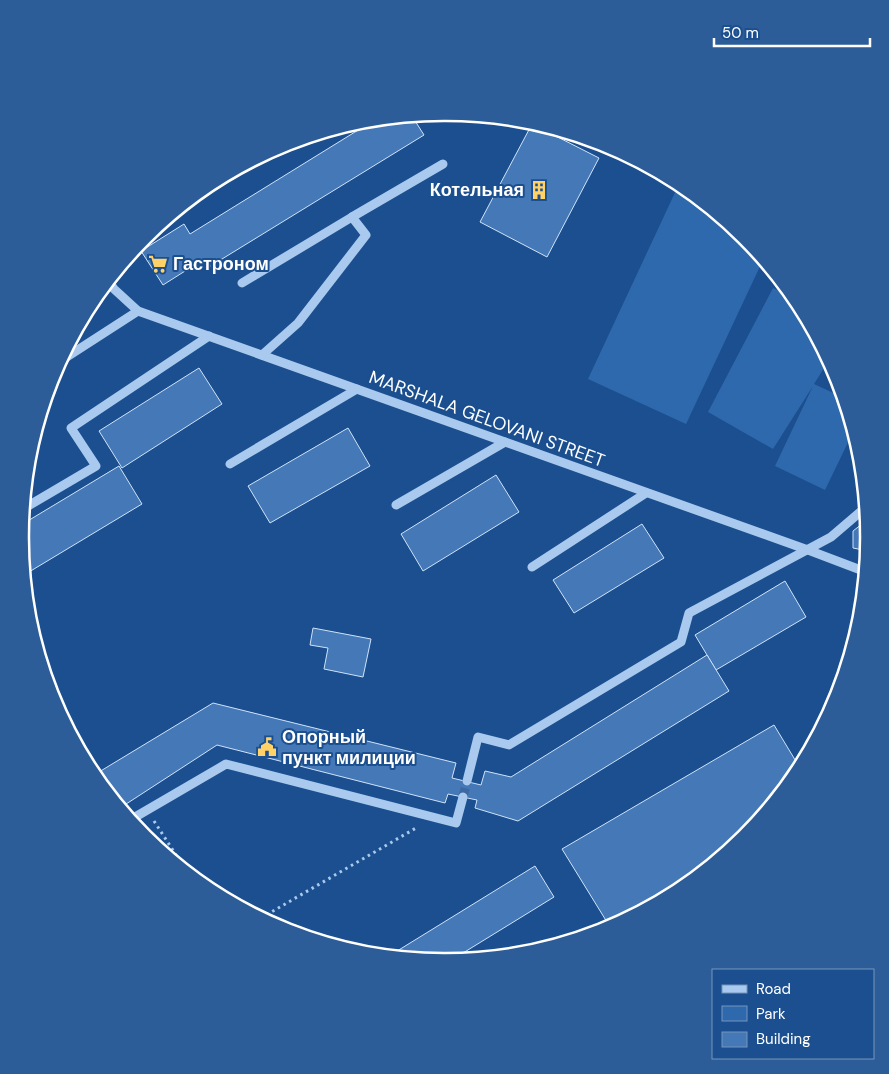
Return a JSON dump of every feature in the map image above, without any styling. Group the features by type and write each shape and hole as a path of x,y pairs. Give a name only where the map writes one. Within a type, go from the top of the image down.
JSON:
{"street":[{"path":"242,283 443,164"},
{"path":"262,355 298,323 366,235 352,217"},
{"name":"MARSHALA GELOVANI STREET","path":"113,287 138,311 859,569"},
{"path":"72,354 138,311"},
{"path":"30,505 96,466 71,428 209,336"},
{"path":"230,464 356,389"},
{"path":"396,505 505,442"},
{"path":"532,567 646,493"},
{"path":"467,782 478,738 509,745 682,642 689,613 831,538 859,513"},
{"path":"137,816 226,764 456,823 462,797"}],"path":[{"path":"147,810 176,855"},
{"path":"269,914 435,818"}],"green space":[{"path":"676,191 719,224 760,267 686,424 588,379"},
{"path":"773,288 779,291 790,306 805,329 817,353 824,368 814,384 835,394 849,441 825,490 775,466 813,386 773,449 708,412"}],"building":[{"path":"416,122 424,135 209,267 204,259 163,285 142,253 147,247 184,224 190,234 358,130"},
{"name":"Котельная","path":"529,130 556,136 599,158 547,257 480,222"},
{"path":"199,368 222,404 122,468 99,431"},
{"path":"348,428 370,466 270,523 248,486"},
{"path":"119,466 142,504 31,571 30,520"},
{"path":"496,475 519,512 423,571 401,534"},
{"path":"642,524 664,558 574,613 553,580"},
{"path":"860,526 860,549 853,548 853,531"},
{"path":"785,581 806,617 716,670 695,635"},
{"path":"313,628 371,639 363,677 324,669 328,648 310,645"},
{"path":"707,655 729,691 518,821 475,808 477,800 448,794 445,803 217,745 126,804 101,771 213,703 456,763 452,778 481,785 485,771 511,777"},
{"path":"774,725 795,760 757,811 719,850 675,883 628,910 606,920 562,849"},
{"path":"535,866 554,897 464,952 399,950"}],"tunnel":[{"path":"463,797 467,781"}],"place":[{"name":"Котельная","path":"539,190"},
{"name":"Гастроном","path":"158,264"},
{"name":"Опорный пункт милиции","path":"267,747"}]}
